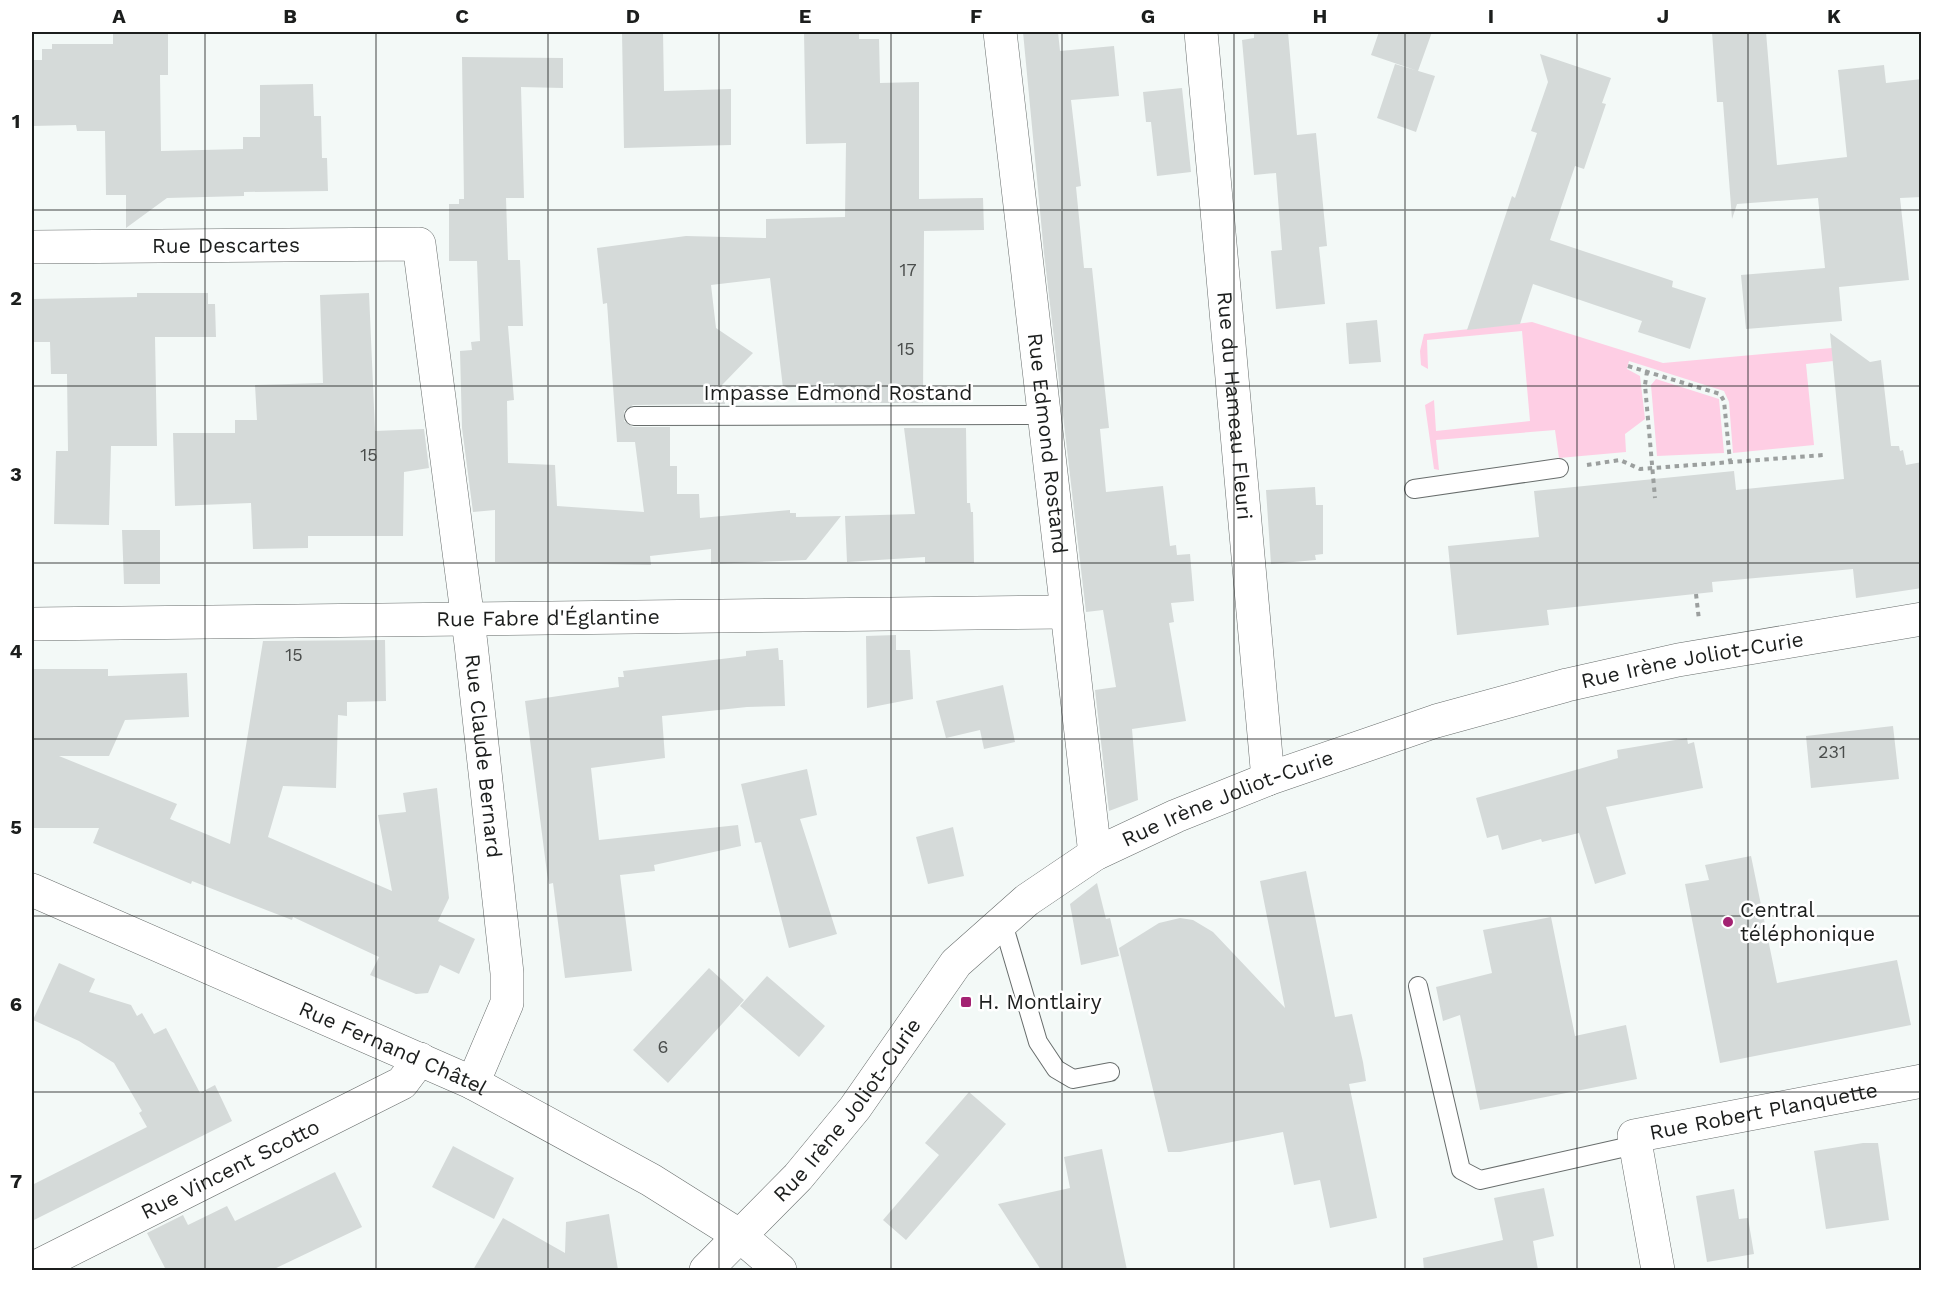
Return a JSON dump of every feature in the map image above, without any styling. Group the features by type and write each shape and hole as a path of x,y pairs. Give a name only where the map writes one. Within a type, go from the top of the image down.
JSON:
{"street":[{"name":"Rue Edmond Rostand","path":"1000,32 1065,612 1095,854"},
{"name":"Rue du Hameau Fleuri","path":"1201,32 1268,779"},
{"name":"Rue Descartes","path":"32,247 419,244"},
{"name":"Rue Claude Bernard","path":"419,244 468,618 507,973 507,1004 472,1083"},
{"name":"Rue Fabre d'Églantine","path":"32,624 1065,612"},
{"name":"Rue Irène Joliot-Curie","path":"706,1270 798,1177 855,1108 956,963 1002,920 1053,881 1095,854 1176,816 1268,779 1436,721 1568,685 1678,660 1922,619"},
{"name":"Rue Fernand Châtel","path":"32,890 472,1083 651,1180 740,1236 780,1270"},
{"name":"Rue Vincent Scotto","path":"32,1269 402,1083 420,1059"},
{"name":"Rue Robert Planquette","path":"1658,1270 1634,1136 1922,1081"}],"lane":[{"name":"Impasse Edmond Rostand","path":"634,416 1043,415"},
{"path":"1414,489 1559,468"},
{"path":"1002,920 1038,1042 1056,1069 1073,1079 1110,1072"},
{"path":"1418,986 1461,1170 1480,1180 1635,1145"}],"path":[{"path":"1628,366 1720,394 1724,401 1730,461"},
{"path":"1647,371 1645,385 1655,498"},
{"path":"1559,468 1620,460 1640,469 1824,454"}],"shaded area":[{"path":"1532,322 1663,363 1832,348 1833,361 1806,364 1814,445 1733,453 1729,402 1724,391 1629,361 1627,369 1640,376 1645,419 1625,434 1626,452 1559,458 1555,430 1436,440 1439,470 1434,469 1425,405 1434,400 1436,431 1530,421 1522,331 1427,340 1428,369 1421,365 1420,351 1424,334"},
{"path":"1656,379 1719,399 1724,453 1657,456 1651,385"}],"building":[{"path":"113,32 168,32 168,75 160,75 161,151 243,149 243,137 260,137 260,85 313,84 314,116 321,116 322,158 327,158 328,191 244,192 244,196 167,198 126,228 126,195 106,195 105,131 77,131 76,125 32,126 32,60 42,60 42,49 52,49 52,44 113,44"},
{"path":"622,32 663,32 664,91 731,89 731,145 624,148"},
{"path":"804,32 859,32 859,39 879,39 880,83 919,82 919,199 983,198 984,230 924,231 923,403 835,403 834,383 783,388 770,278 711,285 716,328 753,353 722,385 725,404 633,405 624,411 624,421 633,427 670,427 670,466 677,466 677,494 699,494 700,518 790,510 790,513 796,513 796,517 841,516 806,560 711,564 711,549 650,556 651,565 495,562 495,510 473,512 462,428 460,351 472,350 471,342 480,341 477,261 449,261 449,204 459,204 459,199 464,199 462,57 563,58 563,88 521,87 524,198 506,198 508,260 520,260 523,326 508,326 514,400 507,401 508,463 555,465 557,506 644,512 635,442 617,442 607,303 603,304 597,248 686,236 766,238 766,219 845,217 846,143 806,144"},
{"path":"1023,32 1058,32 1060,51 1114,46 1119,96 1071,100 1081,186 1076,187 1084,268 1092,268 1109,428 1100,429 1106,492 1163,486 1170,546 1176,545 1177,555 1190,554 1194,601 1171,603 1174,622 1169,623 1186,721 1132,729 1138,800 1109,811 1095,690 1116,687 1103,610 1086,612 1044,253"},
{"path":"1254,32 1288,32 1297,135 1316,133 1327,246 1319,247 1325,304 1276,309 1271,251 1282,250 1276,173 1254,175 1242,40 1254,38"},
{"path":"1379,32 1432,32 1418,71 1371,55"},
{"path":"1712,32 1766,32 1777,165 1847,157 1838,70 1884,65 1886,83 1922,79 1922,197 1900,198 1909,280 1839,287 1842,321 1746,329 1741,275 1825,268 1818,198 1737,204 1732,219 1723,102 1717,102"},
{"path":"1540,54 1611,78 1602,103 1606,104 1584,169 1575,166 1550,240 1673,281 1672,287 1706,298 1690,349 1638,332 1642,321 1533,284 1520,324 1467,330 1512,196 1515,198 1537,133 1531,131 1548,82"},
{"path":"1395,64 1435,76 1416,132 1377,118"},
{"path":"1182,88 1191,172 1157,176 1151,122 1146,122 1143,92"},
{"path":"137,293 208,293 208,304 215,304 216,337 155,337 157,446 111,446 109,525 54,524 56,451 68,451 67,374 51,374 50,342 32,342 32,299 137,297"},
{"path":"369,293 375,431 424,429 429,468 404,472 403,536 308,536 308,548 253,549 251,503 175,506 173,433 235,433 235,420 257,420 255,385 323,383 320,295"},
{"path":"1377,320 1381,362 1349,364 1346,323"},
{"path":"1830,333 1870,362 1881,360 1891,446 1899,446 1900,451 1903,450 1906,465 1922,462 1922,588 1856,598 1853,569 1712,582 1713,592 1547,610 1549,625 1457,635 1448,546 1539,537 1534,491 1734,471 1736,490 1844,479"},
{"path":"904,428 966,428 967,503 970,503 971,512 973,512 974,563 925,563 925,557 847,562 845,516 915,514"},
{"path":"1315,487 1316,505 1323,505 1323,554 1315,555 1316,560 1271,564 1266,490"},
{"path":"122,530 160,530 160,584 124,584"},
{"path":"896,635 896,650 910,650 913,699 867,708 866,636"},
{"path":"385,640 386,701 347,702 347,716 338,715 336,788 283,786 268,837 392,891 378,815 406,812 403,793 437,788 449,898 438,921 475,939 459,974 440,965 428,993 416,994 370,975 379,957 293,917 292,920 192,881 191,884 93,843 99,828 32,828 32,669 108,669 108,676 187,673 189,717 125,720 109,756 59,756 177,804 170,819 230,844 263,641"},
{"path":"778,648 779,660 783,660 785,706 747,707 662,716 665,758 591,768 599,840 738,825 741,846 654,865 655,871 620,875 632,971 565,978 553,883 549,884 547,873 525,701 619,687 618,677 624,677 623,671 746,656 746,651"},
{"path":"1003,685 1015,742 984,749 980,730 946,738 936,701"},
{"path":"1893,726 1899,779 1811,788 1806,736"},
{"path":"1687,738 1688,744 1694,742 1703,788 1606,807 1626,874 1595,884 1579,833 1542,842 1541,839 1502,850 1498,835 1487,838 1476,798 1618,758 1617,750"},
{"path":"807,769 817,815 800,819 837,934 789,948 761,842 755,843 741,784"},
{"path":"953,827 964,876 928,884 916,837"},
{"name":"Central téléphonique","path":"1751,856 1777,983 1897,960 1911,1025 1720,1063 1685,884 1709,880 1705,865"},
{"path":"1306,871 1335,1017 1352,1014 1363,1062 1366,1081 1349,1084 1377,1218 1330,1228 1320,1180 1294,1185 1283,1132 1180,1152 1168,1152 1119,948 1159,923 1180,918 1193,920 1213,932 1285,1008 1260,881"},
{"path":"1097,883 1106,919 1110,918 1119,956 1081,965 1070,904"},
{"path":"1551,917 1575,1036 1626,1025 1637,1079 1480,1110 1460,1015 1443,1021 1436,987 1492,973 1483,930"},
{"path":"59,963 95,979 89,992 131,1005 137,1016 142,1013 154,1034 166,1028 200,1093 215,1085 232,1121 32,1221 32,1185 147,1127 139,1113 142,1111 114,1063 79,1041 33,1020"},
{"path":"709,968 744,1000 668,1083 633,1050"},
{"path":"767,976 825,1026 799,1057 740,1006"},
{"path":"969,1092 1006,1124 906,1240 883,1220 939,1155 925,1143"},
{"path":"1863,1143 1878,1143 1889,1220 1826,1229 1814,1151"},
{"path":"453,1146 514,1178 494,1219 432,1187"},
{"path":"1102,1149 1127,1270 1041,1270 998,1204 1070,1188 1064,1157"},
{"path":"335,1172 362,1227 272,1270 166,1270 147,1233 183,1215 188,1225 227,1206 235,1221"},
{"path":"1544,1188 1554,1236 1533,1241 1538,1270 1424,1270 1423,1258 1503,1240 1494,1198"},
{"path":"1734,1189 1739,1219 1748,1218 1754,1254 1707,1262 1696,1196"},
{"path":"609,1214 618,1270 473,1270 503,1218 565,1253 566,1222"}],"place":[{"name":"Central téléphonique","path":"1728,922"},
{"name":"H. Montlairy","path":"966,1002"}]}
